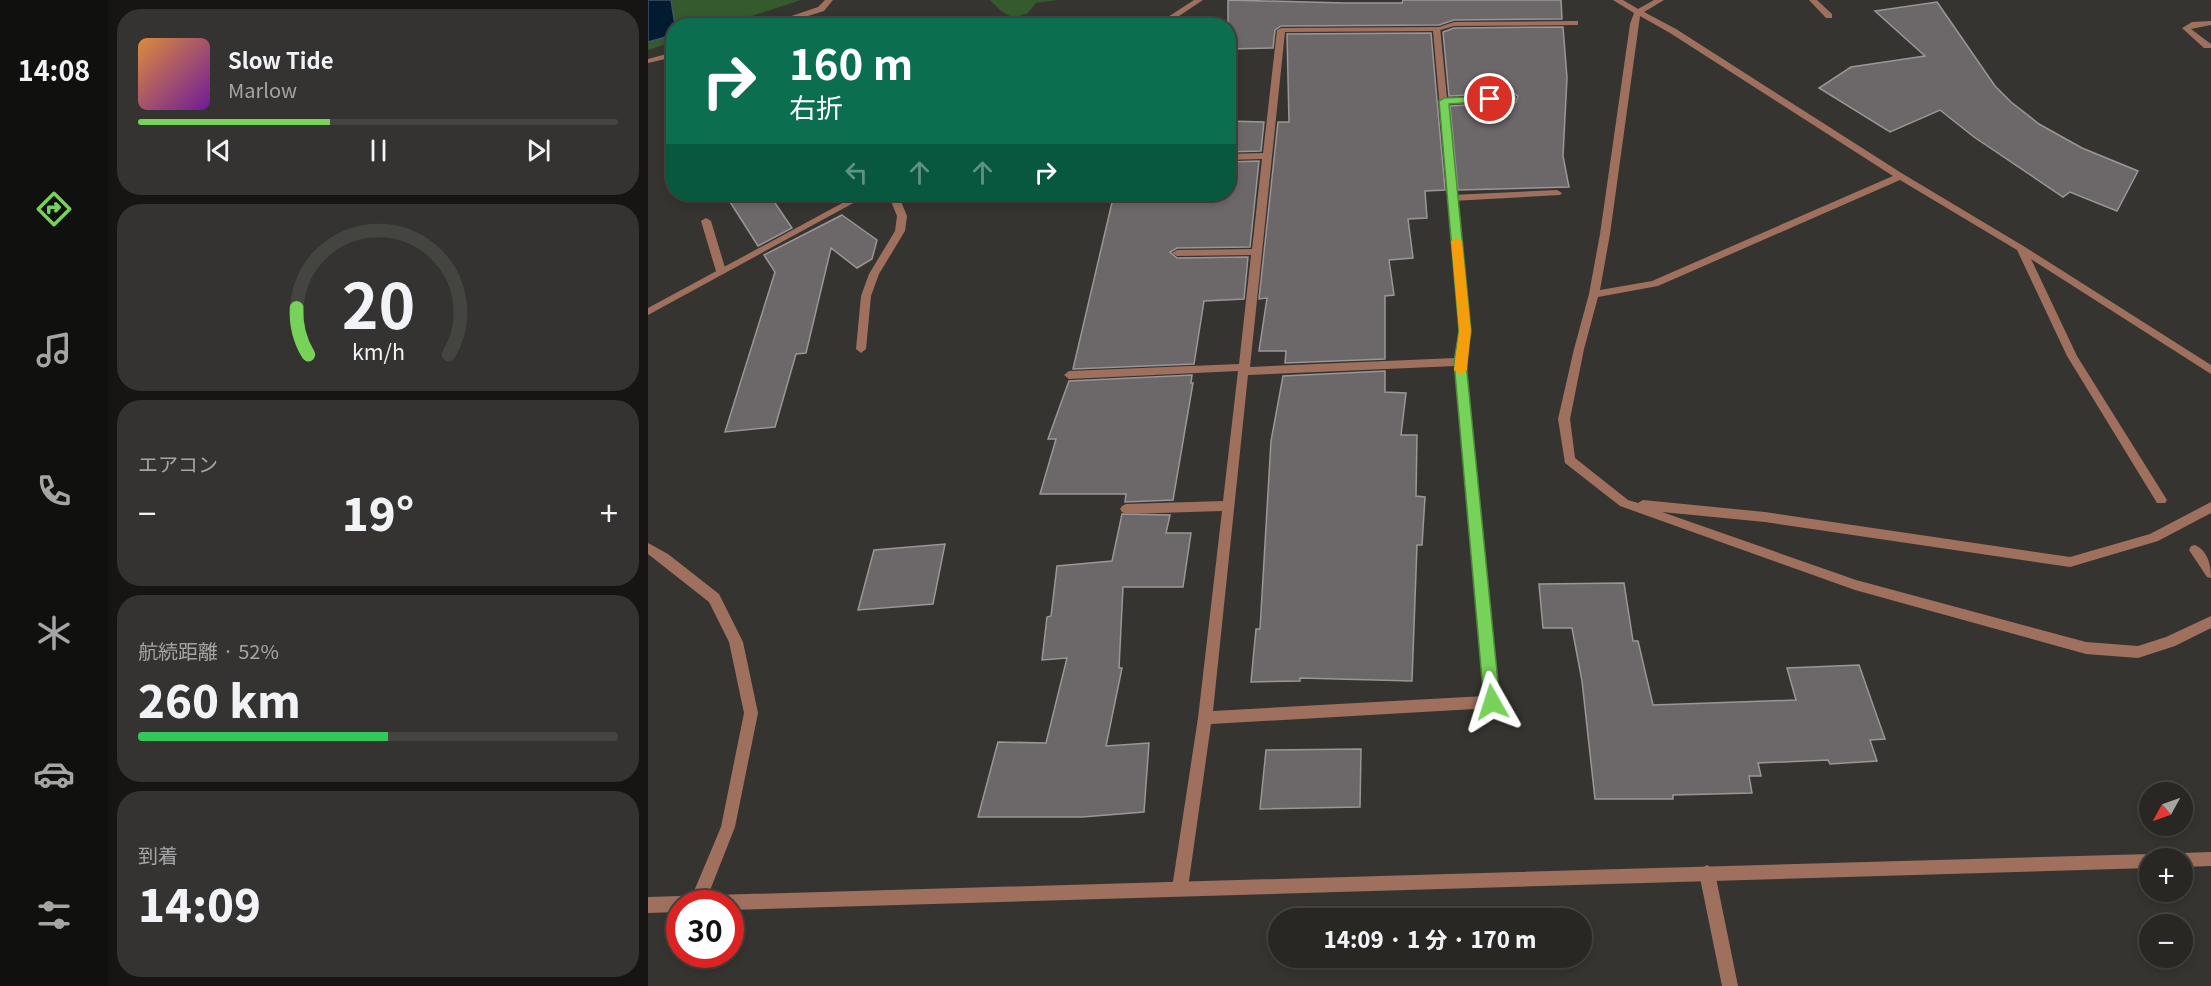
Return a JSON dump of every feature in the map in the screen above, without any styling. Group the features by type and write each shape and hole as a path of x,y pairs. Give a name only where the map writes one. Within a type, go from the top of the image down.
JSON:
{"street":[{"path":"792,18 821,9 829,0"},
{"path":"1171,18 1199,0"},
{"path":"1617,0 1673,31 2211,370"},
{"path":"1660,0 1638,12 1634,24 1605,234 1594,294 1564,419 1569,460 1624,503 1855,585 2086,648 2138,652 2170,642 2211,622"},
{"path":"1813,0 1829,16"},
{"path":"1180,888 1204,718 1229,506 1281,30 1437,29 1454,24 1575,23"},
{"path":"2211,23 2186,27 2207,46 2211,46"},
{"path":"1204,718 1492,702 1460,362 1465,331 1437,29"},
{"path":"648,61 666,56"},
{"path":"1444,101 1513,98"},
{"path":"1236,157 1267,156"},
{"path":"1594,294 1654,284 1900,176"},
{"path":"1452,198 1557,193"},
{"path":"648,312 852,201"},
{"path":"861,349 866,296 874,274 900,231 902,216 896,201"},
{"path":"706,221 721,271"},
{"path":"2022,249 2072,356 2161,500"},
{"path":"1177,253 1257,252"},
{"path":"1069,375 1460,362"},
{"path":"1624,503 1765,517 2070,562 2154,538 2211,507"},
{"path":"1126,509 1229,506"},
{"path":"648,548 714,598 736,642 751,713 728,827 702,890"},
{"path":"2194,550 2211,573"},
{"path":"2193,860 2211,859"},
{"path":"744,902 2139,861"},
{"path":"1707,873 1730,986"},
{"path":"648,905 666,904"}],"green space":[{"path":"648,0 801,0 746,18 666,18 666,44 648,50"},
{"path":"990,0 1057,0 1036,3 1028,13 1013,18"}],"water":[{"path":"648,0 671,0 674,18 666,18 666,37 648,42"}],"building":[{"path":"1228,0 1402,3 1403,0 1561,0 1562,19 1454,20 1439,25 1281,26 1275,30 1273,48 1236,49 1236,18 1228,18"},
{"path":"1937,2 1995,86 2011,102 2039,124 2082,148 2138,171 2117,211 2070,192 2063,197 1974,137 1940,110 1890,132 1819,88 1851,67 1925,56 1875,11"},
{"path":"1563,27 1567,78 1563,156 1569,187 1458,190 1450,106 1516,102 1518,96 1513,93 1449,96 1443,32 1454,28"},
{"path":"1431,33 1445,190 1425,191 1427,218 1408,219 1413,258 1389,260 1394,295 1385,296 1385,359 1285,363 1286,351 1259,351 1267,298 1259,299 1278,122 1289,122 1287,34"},
{"path":"1236,121 1264,122 1261,151 1236,152"},
{"path":"1259,161 1250,247 1177,248 1170,252 1177,258 1248,257 1244,299 1204,301 1194,364 1073,369 1112,201 1236,201 1236,162"},
{"path":"729,201 774,201 792,228 758,246"},
{"path":"842,215 877,240 872,259 857,268 831,248 806,353 796,354 775,427 725,432 775,272 764,255"},
{"path":"1385,371 1385,392 1406,393 1401,435 1417,435 1416,496 1425,497 1422,545 1417,545 1412,681 1300,678 1300,681 1251,682 1256,629 1260,629 1271,441 1283,376"},
{"path":"1192,375 1191,383 1193,383 1173,500 1125,502 1126,494 1040,494 1056,439 1048,439 1069,381"},
{"path":"1122,514 1170,515 1166,533 1191,533 1183,587 1123,587 1119,668 1122,668 1106,746 1149,743 1144,812 1082,817 978,817 998,742 1046,743 1067,658 1042,660 1047,617 1051,616 1057,566 1112,561"},
{"path":"945,544 933,604 858,610 874,550"},
{"path":"1624,583 1633,641 1638,641 1653,705 1796,700 1787,668 1859,665 1885,739 1870,740 1877,761 1830,764 1828,760 1758,763 1761,776 1749,776 1752,793 1673,795 1673,799 1595,799 1582,681 1572,628 1543,628 1539,584"},
{"path":"1361,749 1360,807 1260,809 1266,750"}],"slow traffic":[{"path":"1456,241 1465,331 1460,362 1461,370"}],"route":[{"path":"1490,99 1444,101 1465,331 1460,362 1492,702"}]}
